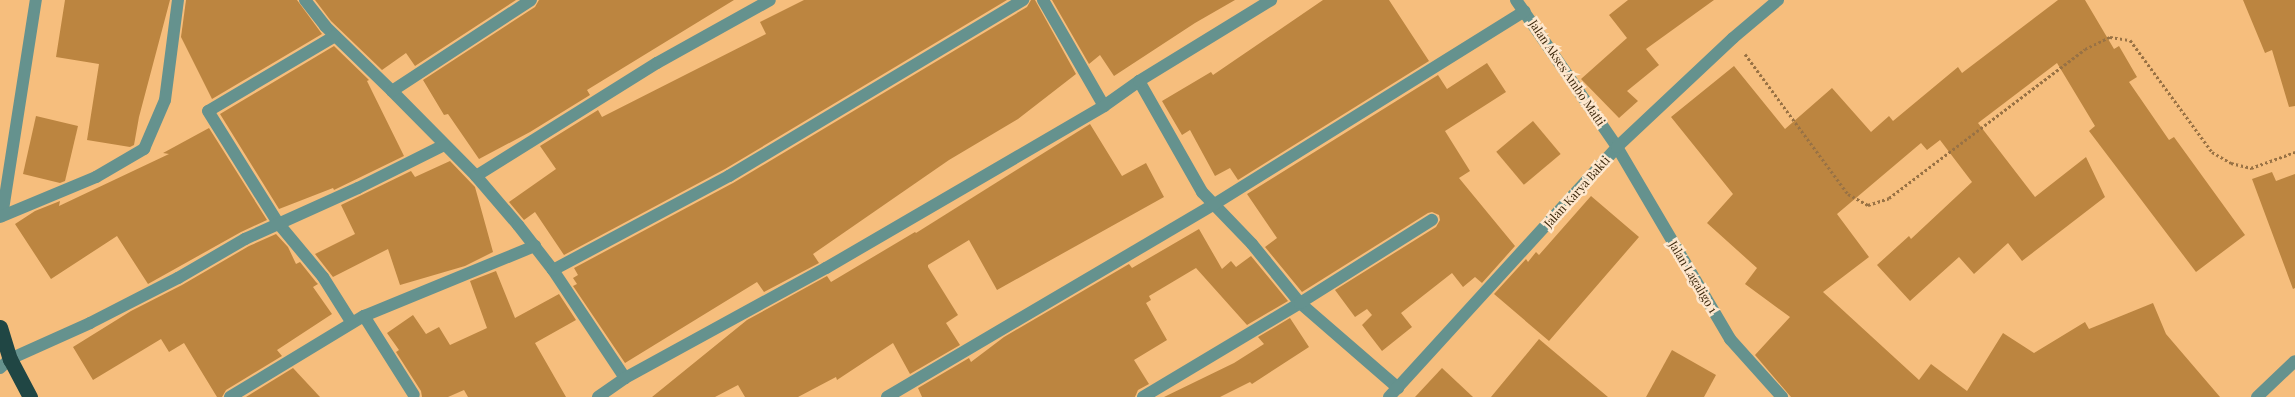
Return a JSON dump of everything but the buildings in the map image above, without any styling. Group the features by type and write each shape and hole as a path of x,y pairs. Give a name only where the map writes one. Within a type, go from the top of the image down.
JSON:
{"highway":[{"path":"0,327 5,364 30,397"}],"street":[{"path":"1,216 36,0"},
{"path":"1,216 96,177 144,149 165,100 178,0"},
{"path":"305,0 335,36 476,176 553,270 625,378"},
{"path":"392,91 531,0"},
{"path":"476,176 657,63 770,0"},
{"path":"553,270 729,176 1023,0"},
{"path":"1043,0 1104,106"},
{"path":"598,397 625,378 826,268 1104,106 1139,82 1271,0"},
{"name":"Jalan Akses Ambo Matti","path":"1516,0 1618,148"},
{"name":"Jalan Karya Bakti","path":"1389,397 1618,148 1733,38 1778,0"},
{"path":"887,397 1213,205 1525,11"},
{"path":"335,36 208,111 278,223 323,277 352,323"},
{"path":"1139,82 1194,182 1213,205 1252,244 1300,303 1398,388"},
{"path":"5,364 90,323 278,223 358,188 444,145"},
{"name":"Jalan Lagaligo 1","path":"1618,148 1730,339 1782,397"},
{"path":"1143,397 1300,303 1432,220"},
{"path":"230,397 364,316 535,246"},
{"path":"364,316 414,395"},
{"path":"2256,397 2295,361"}],"path":[{"path":"1733,38 1848,194 1868,205 1889,198 2085,49 2110,37 2130,40 2212,152 2231,163 2251,168 2295,152"}]}
